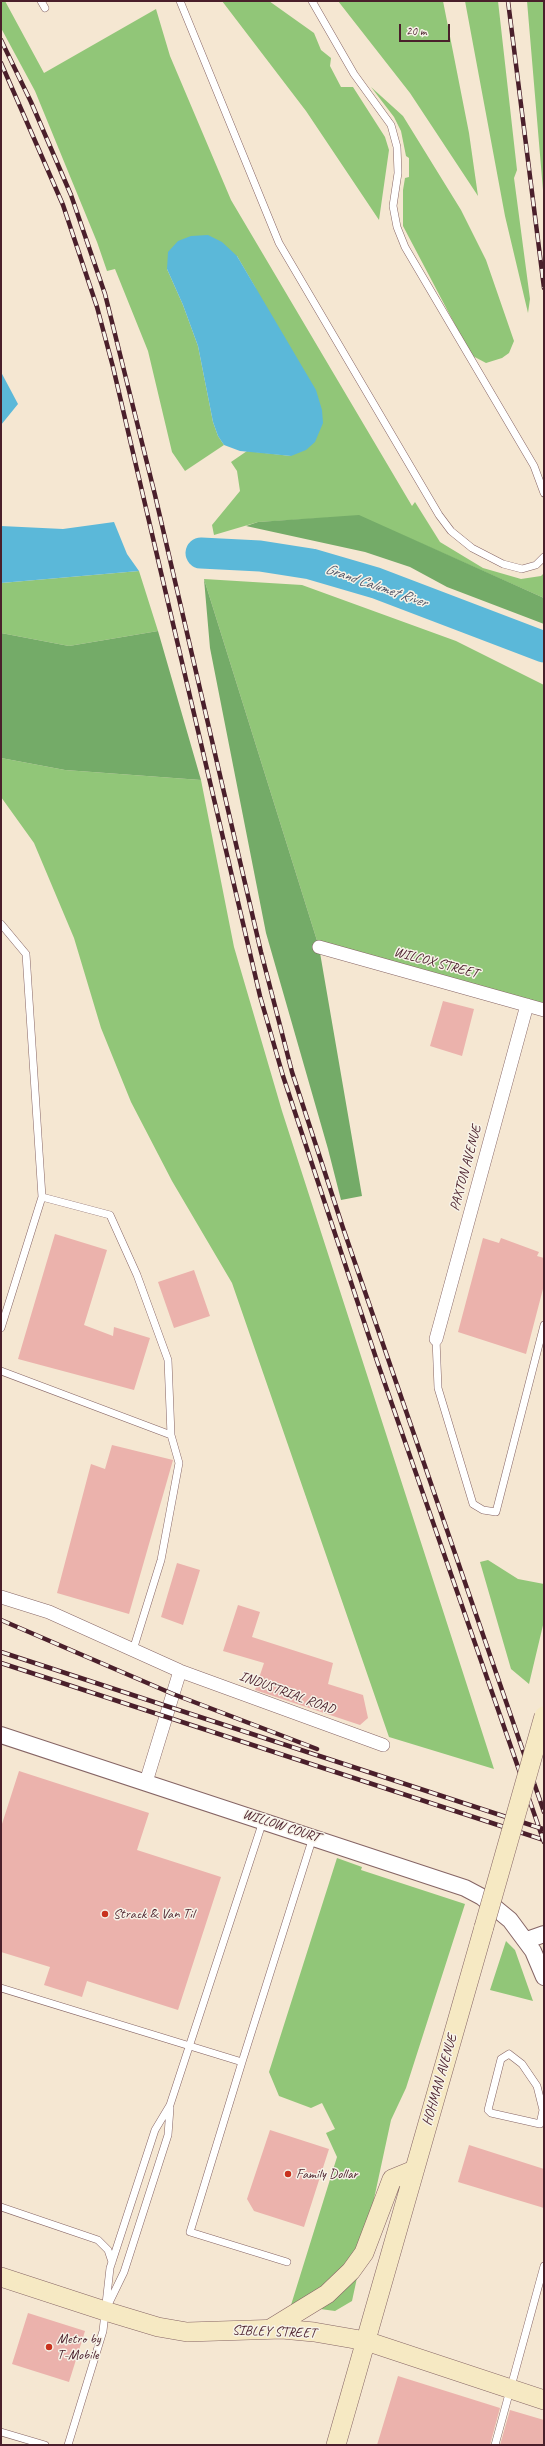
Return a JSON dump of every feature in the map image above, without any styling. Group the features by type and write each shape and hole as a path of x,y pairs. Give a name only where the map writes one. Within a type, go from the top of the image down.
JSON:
{"main road":[{"name":"HOHMAN AVENUE","path":"336,2445 544,1716"},
{"path":"270,2329 327,2294 351,2271 364,2253 392,2179 414,2170"},
{"name":"SIBLEY STREET","path":"1,2277 158,2327 187,2332 270,2329 314,2332 366,2341 544,2400"}],"street":[{"name":"WILCOX STREET","path":"319,947 544,1010"},
{"name":"PAXTON AVENUE","path":"436,1339 527,1005"},
{"name":"INDUSTRIAL ROAD","path":"1,1596 49,1612 180,1671 383,1745"},
{"path":"146,1782 180,1671"},
{"name":"WILLOW COURT","path":"1,1735 263,1820 465,1888 498,1910 526,1940 544,1977"},
{"path":"526,1940 544,1934"}],"lane":[{"path":"41,1 45,8"},
{"path":"180,1 279,243 439,515 452,531 472,548 503,564 522,569 536,566 544,556"},
{"path":"312,1 354,74 391,126 397,147 398,173 393,206 397,227 405,247 534,466 544,493"},
{"path":"1,924 26,954 42,1197 1,1328"},
{"path":"42,1197 110,1215 137,1275 168,1360 172,1435 179,1463 161,1560 133,1650"},
{"path":"436,1339 438,1388 473,1504 483,1510 496,1512 544,1325"},
{"path":"1,1371 172,1435"},
{"path":"105,2311 124,2272 168,2134 170,2105 263,1820"},
{"path":"287,2262 190,2232 242,2062 314,1837"},
{"path":"1,1988 189,2047 242,2062"},
{"path":"504,2055 513,2056 522,2064 537,2086 544,2109 542,2122 538,2125 491,2113 488,2110 501,2059 504,2055"},
{"path":"68,2445 103,2331 112,2262 154,2130 170,2105"},
{"path":"144,2163 157,2168"},
{"path":"1,2207 98,2240 108,2250 112,2262"},
{"path":"495,2445 544,2266"},
{"path":"1,2432 45,2445"}],"green space":[{"path":"1,1 5,1 44,73 156,9 170,56 231,200 412,506 415,502 440,542 483,568 521,579 541,576 544,573 544,598 359,516 258,522 214,535 212,525 240,491 237,471 231,462 247,451 291,456 255,287 237,256 167,269 183,305 198,346 213,422 218,436 224,445 185,471 172,452 148,351 115,269 107,271 97,242 35,91 1,28"},
{"path":"222,1 269,1 314,33 321,50 331,58 330,66 341,87 353,87 385,137 389,150 379,220 306,111"},
{"path":"338,1 443,1 469,133 478,196 410,93"},
{"path":"465,1 498,1 517,170 514,178 530,299 528,313 505,216"},
{"path":"527,1 544,1 544,202"},
{"path":"371,87 403,116 461,210 486,260 514,341 509,353 502,358 486,363 471,355 403,226 403,190 405,178 409,177 409,158 406,156 401,131 394,117"},
{"path":"359,515 544,598 544,624 447,587 410,567 365,552 246,526 258,522"},
{"path":"139,571 158,631 69,646 1,633 1,583"},
{"path":"204,579 302,585 456,641 544,685 544,1013 319,947"},
{"path":"204,579 319,947 362,1196 341,1200 328,1149 266,933 210,648"},
{"path":"158,631 201,780 65,770 1,758 1,633 69,646"},
{"path":"1,758 65,770 201,780 234,947 282,1111 494,1769 389,1737 232,1283 172,1181 131,1102 101,1028 74,938 34,843 1,797"},
{"path":"488,1560 518,1579 544,1584 544,1621 529,1684 511,1669 480,1562"},
{"path":"337,1858 362,1867 361,1870 465,1904 406,2088 391,2120 352,2301 335,2311 291,2305 337,2157 326,2133 335,2129 322,2103 311,2108 279,2096 269,2072"},
{"path":"506,1941 515,1950 533,2001 490,1990"}],"water":[{"path":"208,235 222,242 237,256 316,390 322,410 323,423 315,442 306,450 291,456 240,451 224,445 218,436 213,422 198,346 183,305 167,269 168,252 178,241 191,236"},
{"path":"1,372 18,404 1,425"},
{"path":"114,522 127,554 139,571 1,583 1,526 63,529"}],"building":[{"path":"443,1001 474,1009 462,1056 430,1046"},
{"path":"55,1234 107,1250 84,1325 113,1336 114,1327 150,1338 134,1390 18,1359"},
{"path":"483,1238 499,1243 501,1238 539,1252 537,1256 544,1258 544,1285 526,1354 458,1332"},
{"path":"194,1270 210,1316 174,1328 158,1282"},
{"path":"112,1445 173,1460 129,1614 57,1593 91,1464 105,1469"},
{"path":"177,1563 200,1570 183,1625 161,1617"},
{"path":"238,1605 260,1612 252,1637 333,1663 328,1684 363,1695 368,1718 360,1725 255,1690 264,1663 223,1651"},
{"name":"Strack & Van Til","path":"19,1771 149,1813 137,1850 221,1877 178,2010 87,1981 82,1997 44,1985 50,1967 1,1952 1,1827"},
{"name":"Family Dollar","path":"270,2130 329,2149 304,2227 254,2211 247,2199"},
{"path":"469,2145 544,2169 544,2208 458,2182"},
{"name":"Metro by T-Mobile","path":"28,2313 85,2331 69,2382 12,2364"},
{"path":"398,2376 500,2408 490,2445 377,2445"},
{"path":"510,2410 544,2420 544,2445 500,2445"}],"waterway":[{"name":"Grand Calumet River","path":"201,553 260,556 311,564 376,583 544,647"}],"railway":[{"path":"508,1 544,288"},
{"path":"1,40 31,102 71,195 105,294 155,495 261,952 292,1072 343,1228 544,1812"},
{"path":"1,63 63,205 97,307 113,367 260,996 283,1076 377,1361 544,1842"},
{"path":"1,1620 173,1694 317,1749"},
{"path":"1,1652 543,1829"},
{"path":"1,1663 544,1840"}],"place":[{"name":"Strack & Van Til","path":"105,1914"},
{"name":"Family Dollar","path":"288,2174"},
{"name":"Metro by T-Mobile","path":"49,2347"}]}
